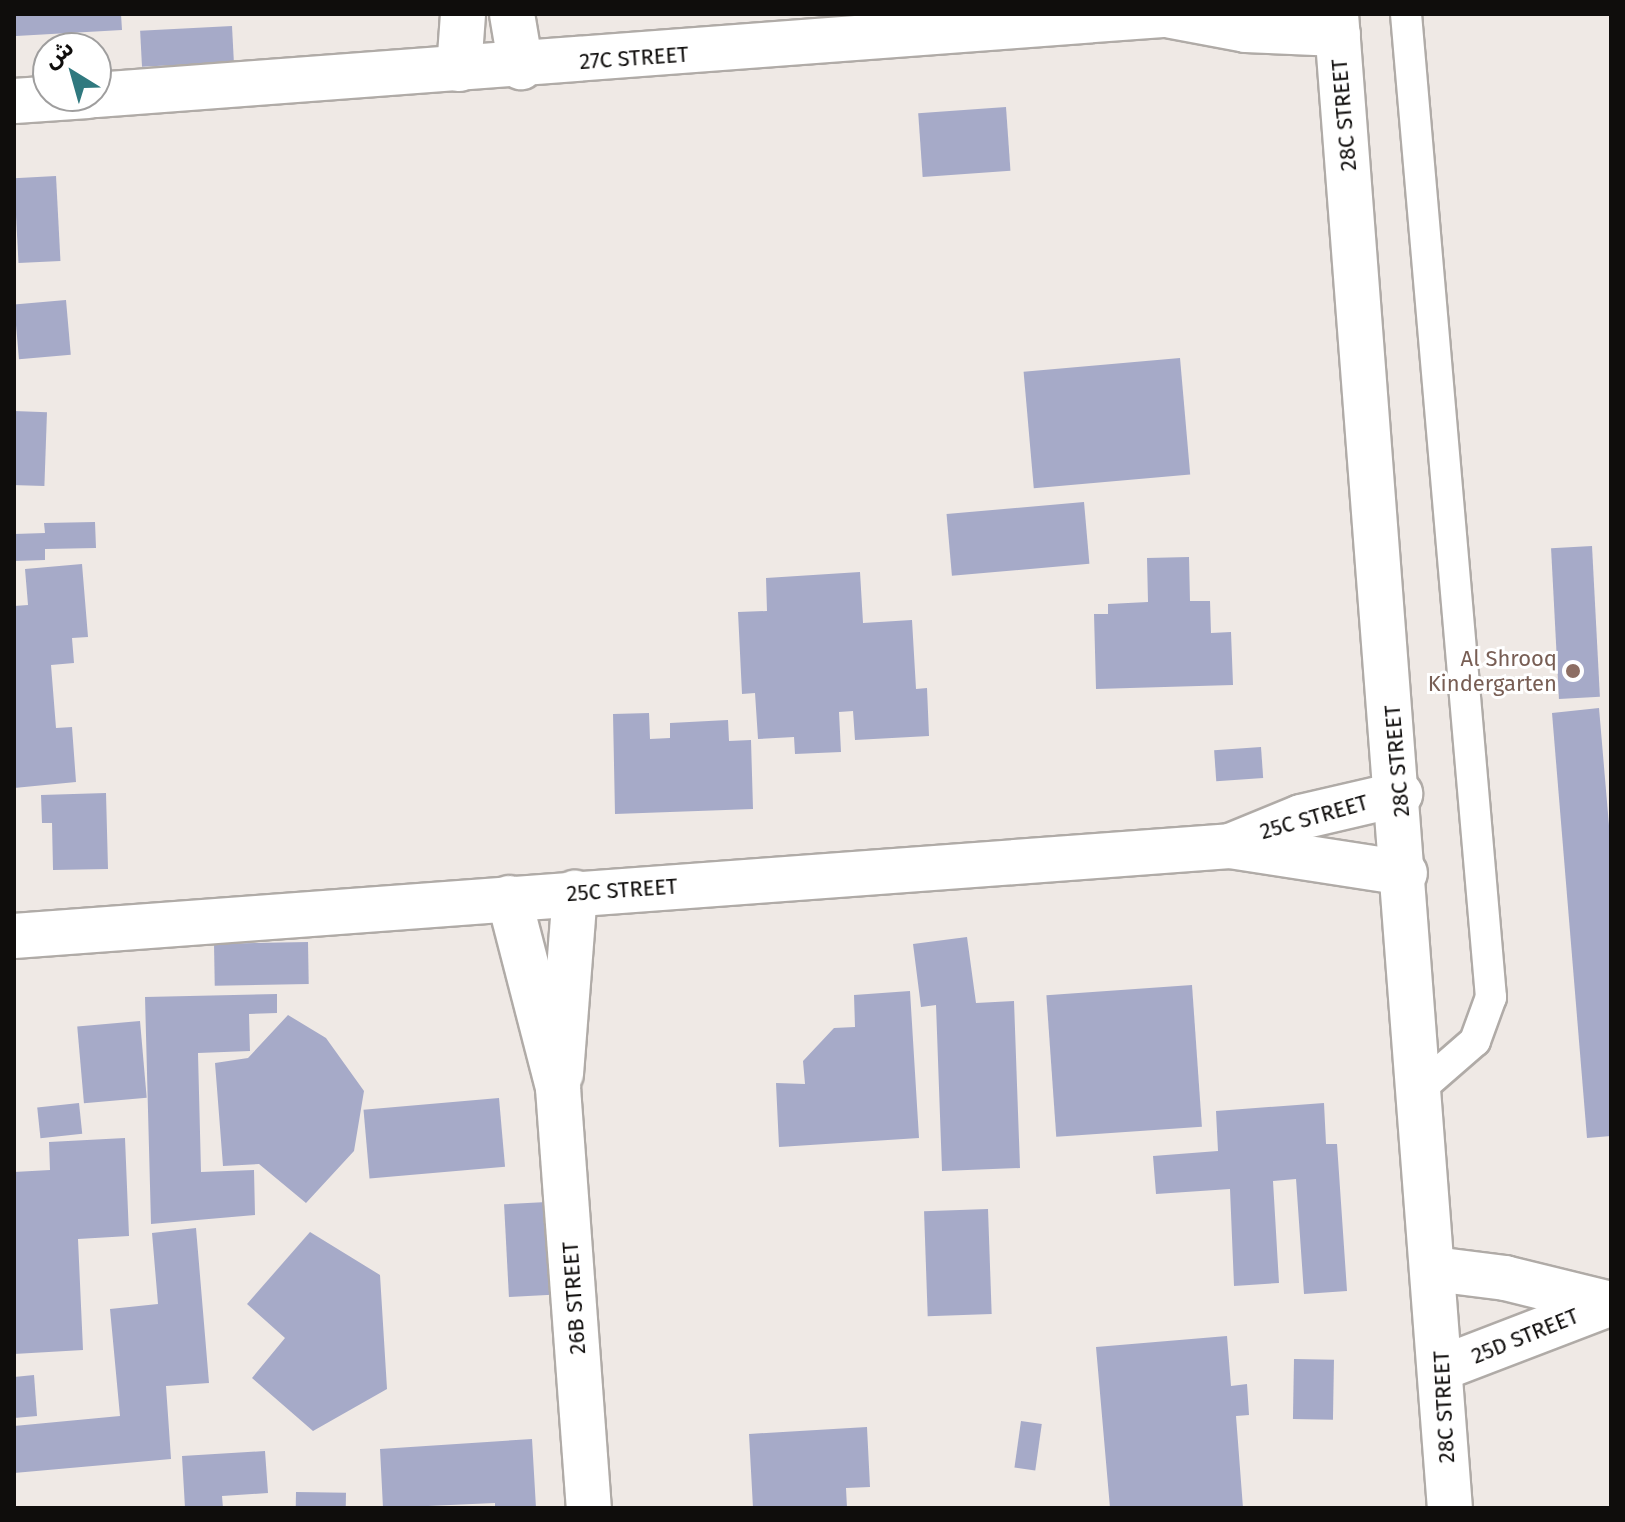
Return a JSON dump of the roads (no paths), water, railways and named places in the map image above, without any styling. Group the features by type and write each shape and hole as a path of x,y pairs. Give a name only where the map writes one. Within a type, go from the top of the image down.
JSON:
{"street":[{"path":"459,69 463,14"},
{"path":"512,14 521,67"},
{"name":"27C STREET","path":"112,94 521,67 1174,15 1246,30 1337,24"},
{"name":"28C STREET","path":"1337,24 1400,794 1450,1508"},
{"name":"25C STREET","path":"1230,846 1301,817 1400,794"},
{"name":"25C STREET","path":"14,936 1230,846 1405,873"},
{"name":"26B STREET","path":"558,1088 570,1005 575,893"},
{"name":"26B STREET","path":"509,898 558,1088 589,1508"},
{"name":"25D STREET","path":"1434,1269 1505,1278 1609,1303"},
{"name":"25D STREET","path":"1442,1368 1511,1346 1609,1303"}],"lane":[{"path":"1406,14 1491,997 1475,1041 1421,1088"}],"place":[{"name":"Al Shrooq Kindergarten","path":"1573,671"}]}
